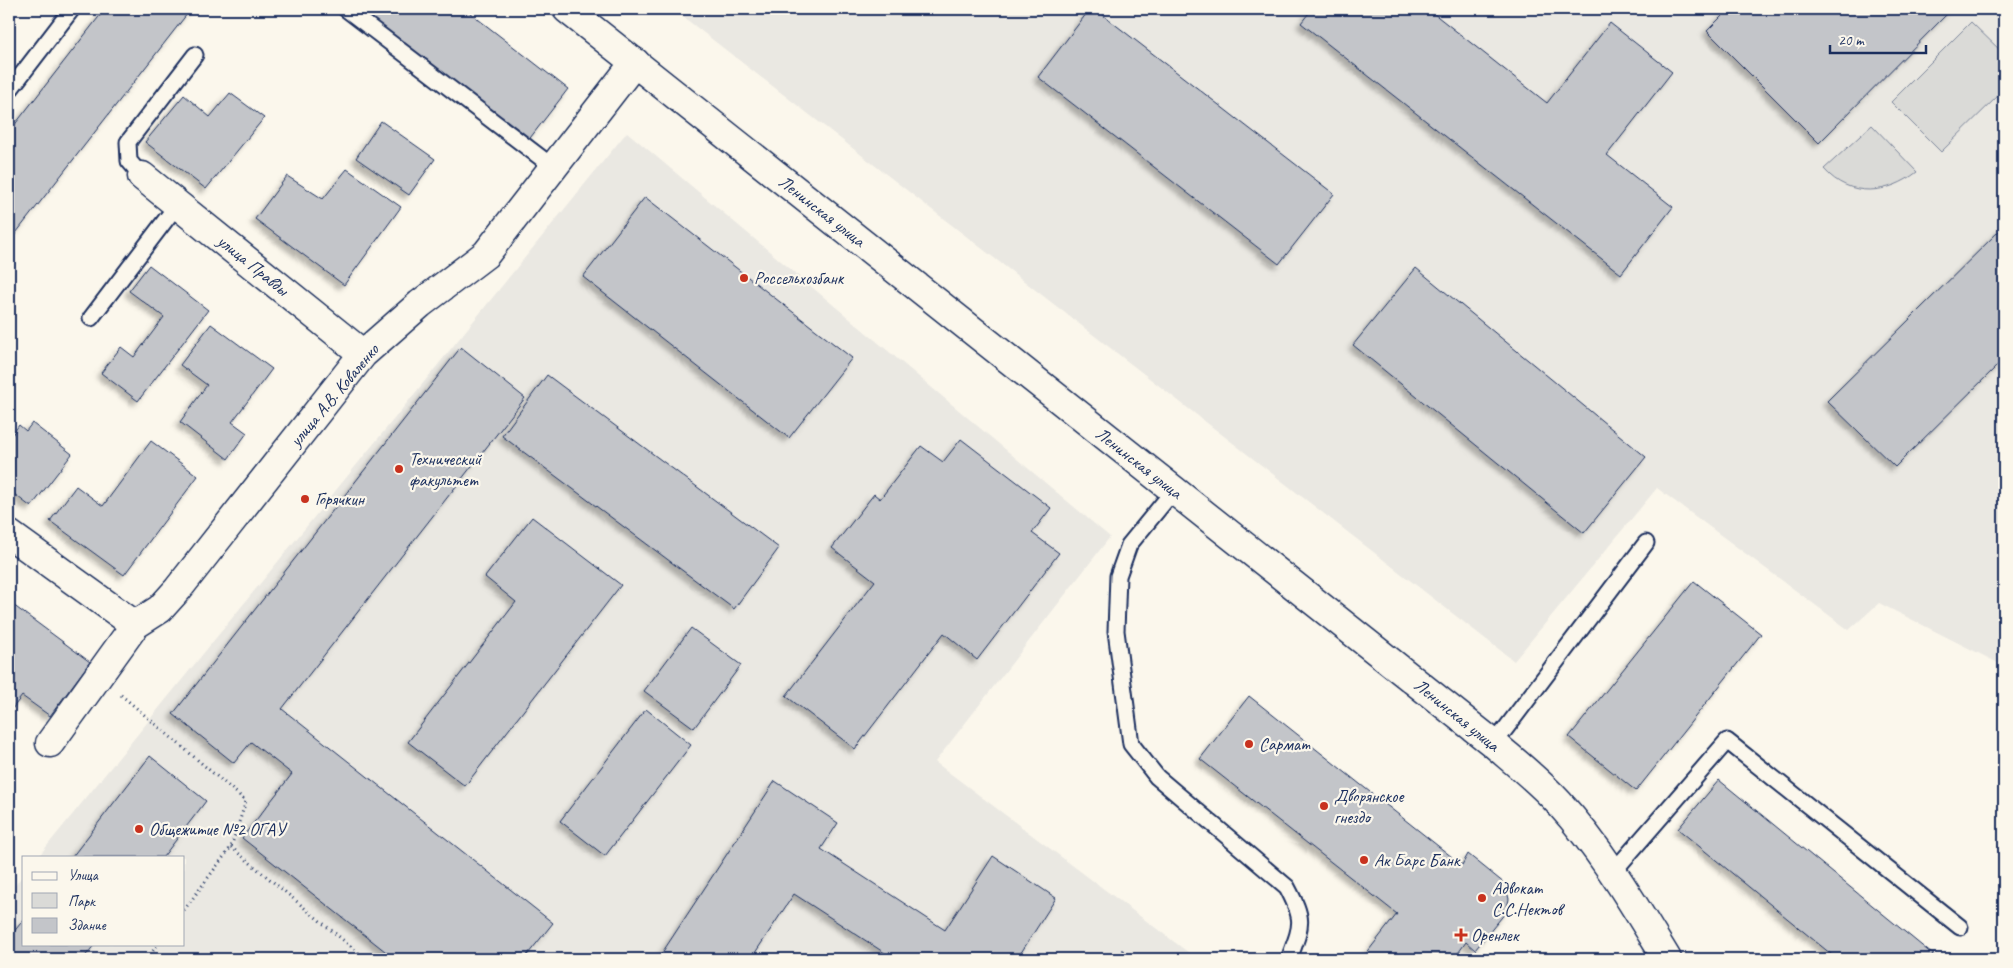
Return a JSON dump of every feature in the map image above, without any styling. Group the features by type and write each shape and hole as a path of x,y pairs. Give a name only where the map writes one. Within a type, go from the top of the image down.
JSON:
{"main road":[{"name":"Ленинская улица","path":"567,9 1494,744 1560,803 1613,872 1667,959"},
{"name":"улица А.В. Коваленко","path":"50,743 135,626 160,609 178,589 363,354 420,304 486,254 635,62"},
{"name":"улица Правды","path":"142,176 363,354"},
{"path":"9,534 135,626"}],"lane":[{"path":"9,91 72,9"},
{"path":"346,9 553,167"},
{"path":"142,176 128,161 128,142 195,55"},
{"path":"91,318 177,205"},
{"path":"1174,490 1129,545 1118,576 1116,631 1131,744 1157,777 1287,887 1299,910 1300,930 1289,959"},
{"path":"1494,744 1646,543"},
{"path":"1613,872 1727,741 1960,927"}],"path":[{"path":"99,676 246,801 231,847 185,909"},
{"path":"231,847 366,959"},
{"path":"147,959 157,946"},
{"path":"1117,959 1124,948"}],"shaded area":[{"path":"673,9 2004,9 2004,666 1879,603 1849,630 1657,488 1514,661"},
{"path":"627,132 1110,537 935,762 1197,959 9,959 9,893 22,877 22,946 185,946 185,856 39,856"}],"green space":[{"path":"1971,22 2004,54 2004,90 1941,152 1891,102"},
{"path":"1872,125 1917,172 1894,185 1882,189 1857,189 1834,179 1824,169"}],"building":[{"path":"105,9 191,9 9,242 9,132"},
{"path":"357,9 465,9 568,89 527,142"},
{"path":"1090,9 1095,9 1334,194 1279,264 1038,77"},
{"path":"1312,9 1428,9 1547,103 1610,23 1672,72 1607,155 1673,207 1621,274 1301,23"},
{"path":"1729,9 1952,9 1819,143 1707,31"},
{"path":"230,93 264,118 206,189 145,142 184,95 210,117"},
{"path":"381,121 435,159 409,195 356,158"},
{"path":"347,169 401,207 344,285 255,219 287,176 323,199"},
{"path":"645,197 852,358 789,438 583,277"},
{"path":"2004,226 2004,359 1895,467 1827,401"},
{"path":"149,265 208,310 138,401 101,373 121,347 134,357 164,317 129,291"},
{"path":"1416,268 1646,457 1584,533 1353,345"},
{"path":"211,324 272,369 232,422 247,433 228,459 180,422 207,385 180,365"},
{"path":"461,347 525,398 282,709 553,923 524,959 395,959 242,838 292,774 251,742 234,763 173,714"},
{"path":"547,375 779,548 734,609 502,436"},
{"path":"32,423 72,454 31,507 9,490 9,439 19,425 26,431"},
{"path":"961,439 1051,508 1032,533 1059,553 977,660 944,633 855,749 786,696 875,581 832,548 874,494 880,499 921,446 943,462"},
{"path":"151,441 198,476 124,575 50,521 76,486 103,506"},
{"path":"532,517 621,585 465,786 408,742 516,602 485,577"},
{"path":"1694,581 1761,634 1636,791 1569,737"},
{"path":"9,602 90,662 50,716 22,696 12,709 9,707"},
{"path":"691,628 741,665 694,728 644,691"},
{"name":"Дворянское гнездо","path":"1249,696 1462,865 1468,854 1505,884 1509,899 1506,912 1475,950 1466,942 1454,959 1362,959 1397,914 1200,759"},
{"path":"646,709 691,745 605,856 560,821"},
{"name":"Общежитие №2 ОГАУ","path":"150,756 206,801 164,856 73,856"},
{"path":"1719,780 1938,959 1837,959 1678,829"},
{"path":"775,781 838,823 821,849 945,930 993,856 1056,898 1017,959 894,959 794,894 751,959 658,959"},
{"path":"22,922 22,946 93,946 83,959 9,959 9,938"}],"place":[{"name":"Россельхозбанк","path":"744,278"},
{"name":"Технический факультет","path":"399,469"},
{"name":"Горячкин","path":"305,499"},
{"name":"Сармат","path":"1249,744"},
{"name":"Дворянское гнездо","path":"1324,806"},
{"name":"Общежитие №2 ОГАУ","path":"139,829"},
{"name":"Ак Барс Банк","path":"1364,860"},
{"name":"Адвокат С.С.Нектов","path":"1482,898"},
{"name":"Оренлек","path":"1461,935"}]}
